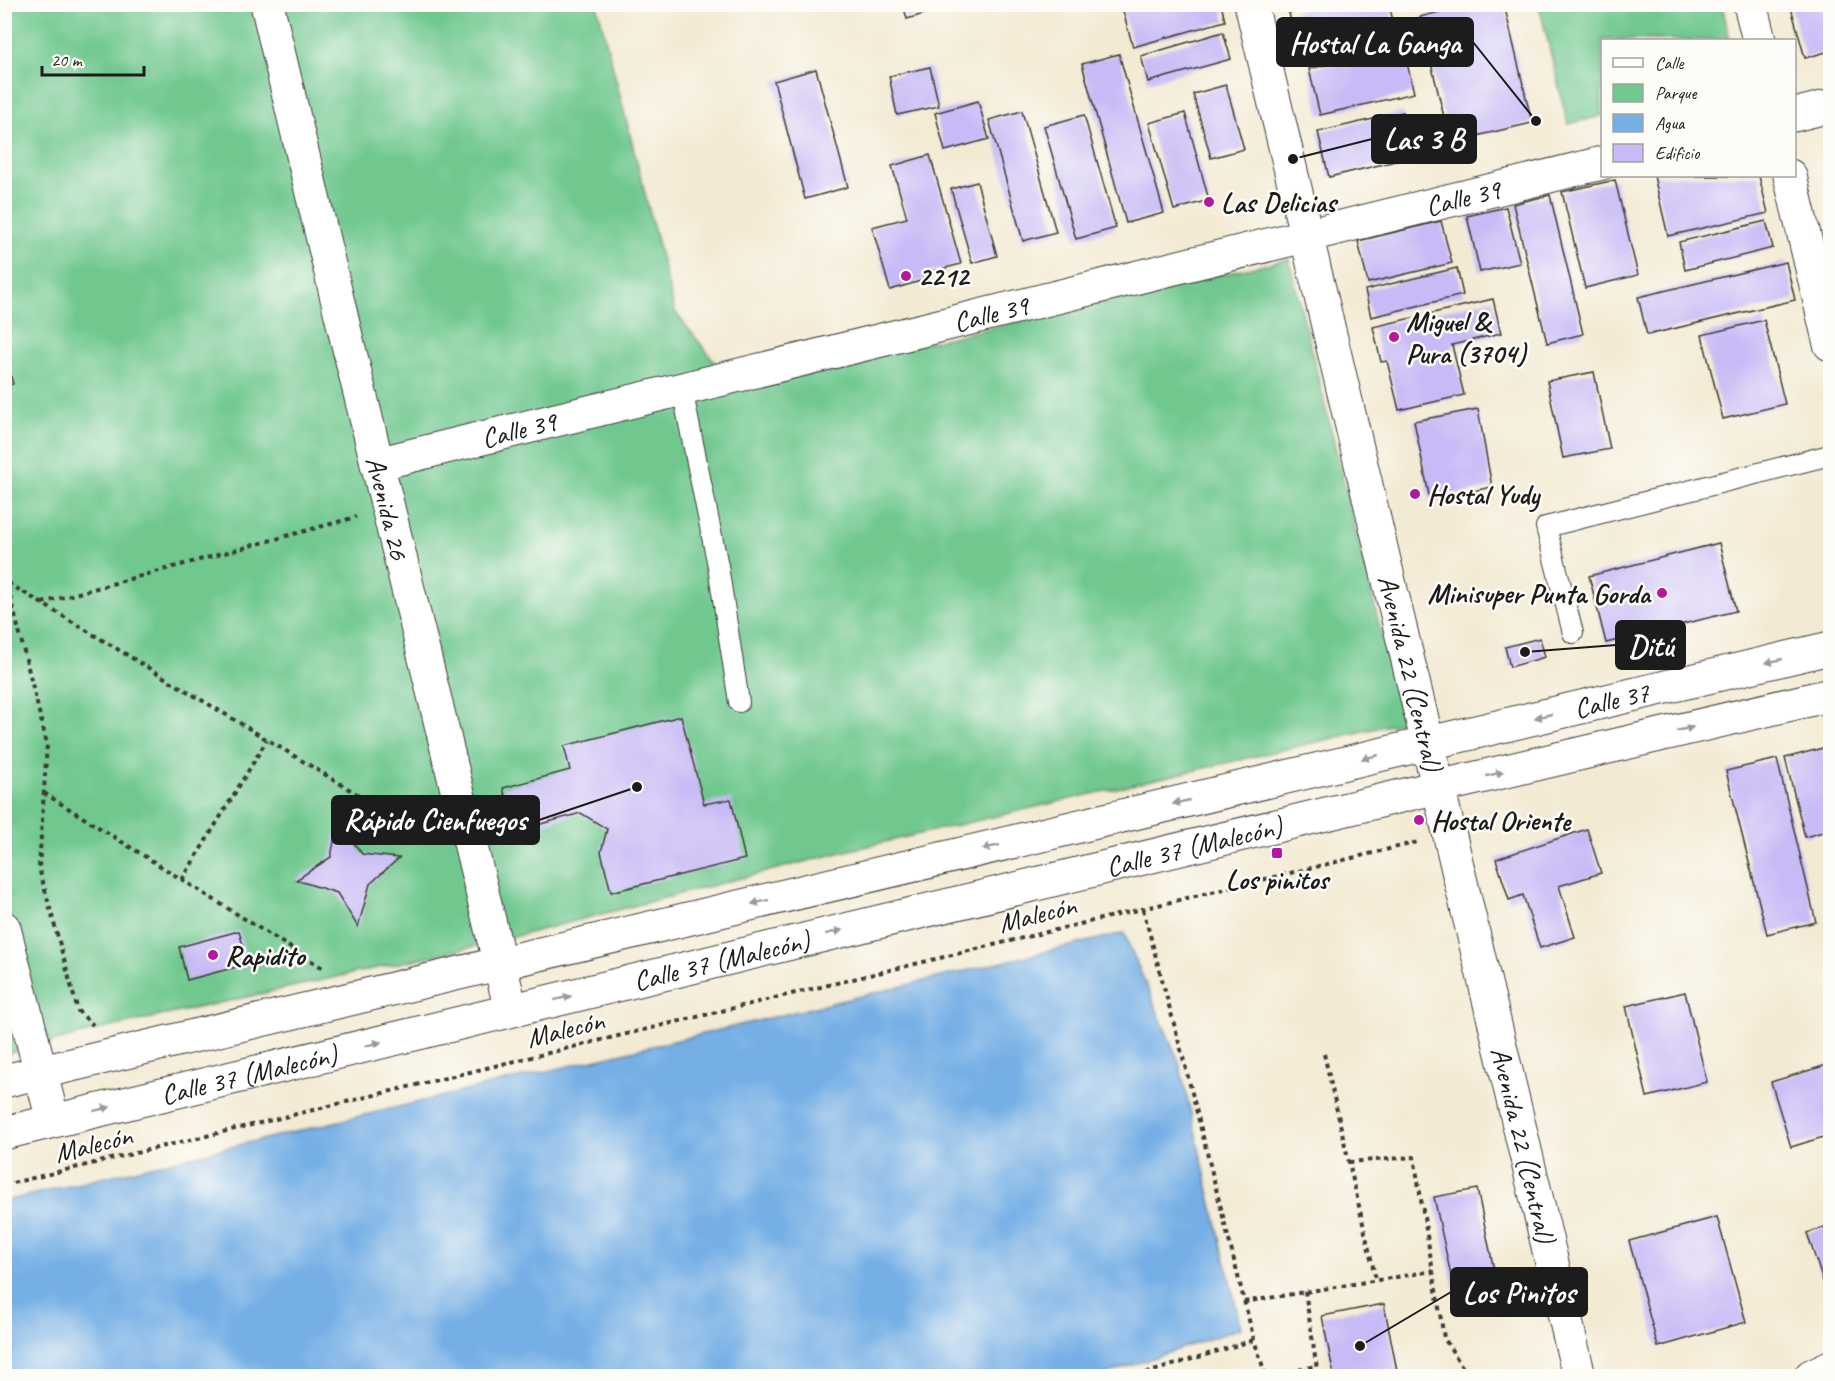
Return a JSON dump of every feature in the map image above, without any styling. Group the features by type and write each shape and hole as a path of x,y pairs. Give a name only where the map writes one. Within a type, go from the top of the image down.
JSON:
{"street":[{"name":"Avenida 26","path":"267,4 511,1010"},
{"name":"Avenida 22 (Central)","path":"1251,4 1579,1377"},
{"path":"1750,4 1759,39"},
{"path":"1796,114 1830,106"},
{"name":"Calle 39","path":"377,464 1601,162"},
{"path":"1790,177 1830,344"},
{"name":"Calle 37","path":"1427,743 1830,648"},
{"name":"Calle 37","path":"1438,787 1830,695"},
{"name":"Calle 37 (Malecón)","path":"4,1081 1427,743"},
{"name":"Calle 37 (Malecón)","path":"4,1133 1438,787"},
{"path":"4,928 52,1122"},
{"path":"1811,1377 1830,1367"}],"lane":[{"path":"682,389 718,566 739,702"},
{"path":"1573,633 1546,527 1830,455"}],"path":[{"path":"41,603 388,508"},
{"path":"4,571 47,744 39,868 78,1011 99,1030"},
{"path":"8,583 477,867"},
{"path":"182,880 267,740"},
{"path":"44,793 327,971"},
{"name":"Malecón","path":"4,1185 1449,834"},
{"path":"1143,909 1185,1065 1244,1302 1266,1377"},
{"path":"1324,1054 1376,1280"},
{"path":"1349,1162 1414,1157 1444,1338 1468,1377"},
{"path":"1244,1302 1433,1271"},
{"path":"1305,1291 1318,1377"},
{"path":"1137,1377 1254,1340"},
{"path":"1273,1377 1316,1366"}],"green space":[{"path":"259,4 267,8 300,4 597,5 675,312 735,387 1289,259 1403,722 846,851 494,942 98,1030 5,1054 5,5"},
{"path":"1539,5 1722,5 1730,39 1601,39 1601,116 1568,124"}],"water":[{"path":"1124,933 1179,1062 1241,1328 1100,1376 5,1376 5,1201"}],"building":[{"path":"903,4 951,4 951,6 907,19"},
{"path":"1121,4 1221,4 1225,21 1133,47"},
{"path":"1323,4 1389,4 1395,30 1298,53 1289,13"},
{"path":"1470,4 1504,4 1532,123 1450,142 1420,17"},
{"path":"1790,4 1830,4 1830,51 1805,58"},
{"path":"1223,32 1231,59 1148,82 1141,56"},
{"path":"1403,46 1414,93 1320,115 1309,69"},
{"path":"1119,54 1164,213 1126,223 1082,64"},
{"path":"930,67 939,106 897,115 889,76"},
{"path":"816,69 848,187 805,199 774,81"},
{"path":"1226,85 1244,149 1211,158 1193,94"},
{"path":"978,101 989,139 945,151 935,113"},
{"path":"1022,111 1056,232 1023,241 989,120"},
{"path":"1403,112 1413,157 1329,177 1318,132"},
{"path":"1185,113 1209,200 1174,210 1149,123"},
{"path":"1084,115 1116,228 1076,239 1044,126"},
{"path":"1830,132 1830,155 1824,134"},
{"path":"930,155 961,264 922,274 924,280 890,290 872,227 907,218 892,166"},
{"path":"1654,177 1759,177 1768,213 1668,236"},
{"path":"1615,180 1638,275 1585,288 1562,192"},
{"path":"977,182 997,256 972,263 951,189"},
{"path":"1550,195 1583,334 1547,343 1513,204"},
{"path":"1506,207 1520,263 1480,272 1467,216"},
{"path":"1441,221 1452,263 1368,283 1358,241"},
{"path":"1766,221 1773,248 1685,270 1679,242"},
{"path":"1786,262 1795,300 1647,335 1638,297"},
{"path":"1457,268 1463,295 1371,317 1365,290"},
{"path":"1493,299 1501,333 1452,345 1464,395 1399,410 1387,361 1381,362 1373,327"},
{"path":"1764,320 1785,404 1723,419 1702,335"},
{"path":"4,352 13,384 4,386"},
{"path":"1594,372 1610,449 1563,458 1547,381"},
{"path":"1478,409 1492,487 1430,500 1414,421"},
{"name":"Minisuper Punta Gorda","path":"1719,543 1736,611 1606,643 1589,576"},
{"path":"1540,638 1545,657 1510,667 1505,647"},
{"path":"681,716 704,804 731,799 745,859 611,892 601,852 607,829 581,813 515,831 503,788 570,770 564,746"},
{"path":"1823,748 1830,775 1830,830 1805,837 1785,758"},
{"path":"1777,759 1816,922 1767,934 1726,771"},
{"path":"338,821 362,854 399,858 370,884 358,927 337,893 296,880 331,857"},
{"path":"1587,829 1601,873 1559,886 1575,937 1540,948 1523,895 1509,900 1496,859"},
{"name":"Rapidito","path":"239,931 248,964 187,980 179,947"},
{"path":"1685,992 1707,1082 1647,1097 1626,1006"},
{"path":"1830,1064 1830,1135 1791,1147 1771,1082"},
{"path":"1477,1189 1499,1294 1457,1303 1434,1197"},
{"path":"1717,1217 1746,1322 1658,1347 1629,1241"},
{"path":"1830,1225 1830,1302 1807,1233"},
{"path":"1384,1304 1398,1376 1334,1376 1322,1316"}],"place":[{"name":"Hostal La Ganga","path":"1536,121"},
{"name":"Las 3 B","path":"1293,159"},
{"name":"Las Delicias","path":"1209,202"},
{"name":"2212","path":"906,276"},
{"name":"Miguel & Pura (3704)","path":"1394,337"},
{"name":"Hostal Yudy","path":"1415,494"},
{"name":"Minisuper Punta Gorda","path":"1662,593"},
{"name":"Ditú","path":"1525,652"},
{"name":"Rápido Cienfuegos","path":"637,787"},
{"name":"Hostal Oriente","path":"1419,820"},
{"name":"Los pinitos","path":"1277,853"},
{"name":"Rapidito","path":"213,955"},
{"name":"Los Pinitos","path":"1360,1346"}]}
